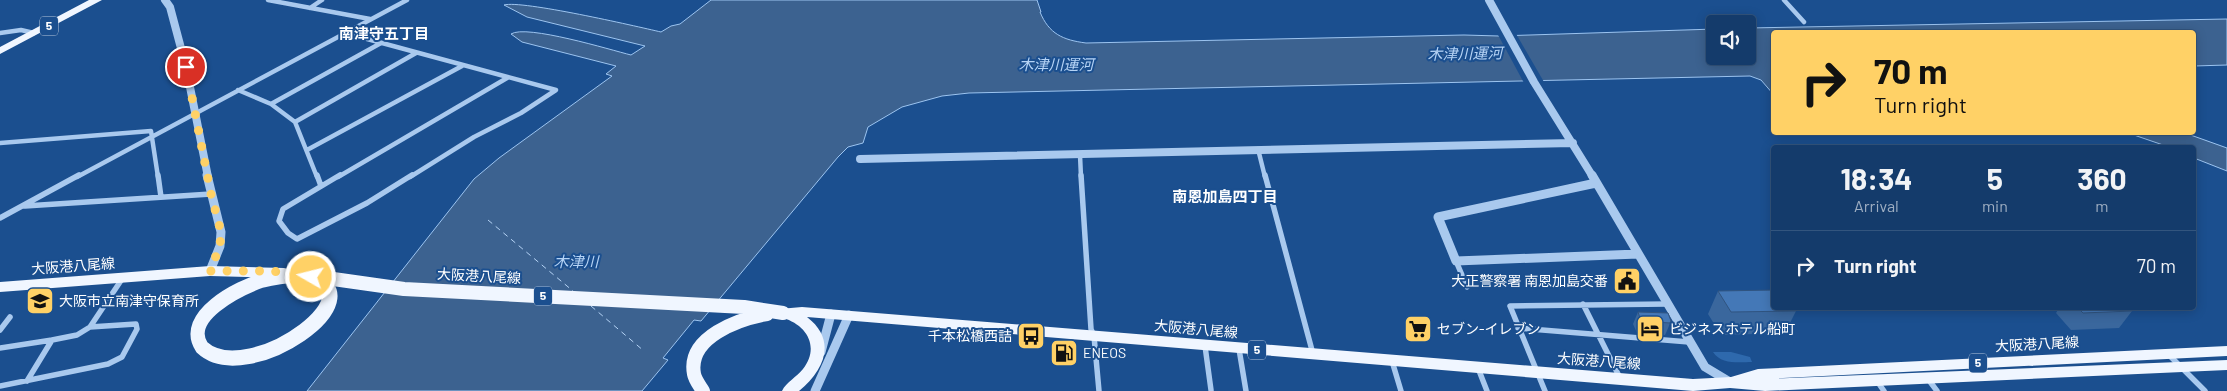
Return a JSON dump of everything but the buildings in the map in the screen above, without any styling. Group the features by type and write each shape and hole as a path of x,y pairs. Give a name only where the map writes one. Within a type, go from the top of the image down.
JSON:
{"main road":[{"name":"5","path":"0,51 88,0"},
{"name":"5","path":"0,47 97,0"},
{"name":"大阪港八尾線","path":"0,287 210,271 272,271 304,275 323,283 329,292 329,301 321,318 296,338 265,352 232,357 207,352 199,344 197,335 206,315 232,294 270,278 304,275 317,278 324,283 330,291 330,299 322,318 299,337 267,352 236,358 213,355 206,352 199,346 196,337 198,328 203,318 216,304 228,295 248,285 270,278 290,275 304,275 313,276 396,288 744,307 790,315 808,326 817,339 819,352 815,365 803,381 789,391"},
{"name":"大阪港八尾線","path":"704,391 697,382 694,369 697,355 705,342 719,331 736,322 763,314 784,312 849,315 1239,349 1693,385 1730,382 1793,388 1881,386 1928,379 2227,365"},
{"name":"大阪港八尾線","path":"704,391 694,378 694,365 698,351 709,338 735,321 762,314 776,314 791,316 803,323 811,330 818,342 818,356 812,369 802,381 789,391"},
{"name":"大阪港八尾線","path":"1730,382 1758,374 2227,352"}],"street":[{"path":"165,0 170,7 197,112 211,194 221,232 220,246 210,271"},
{"path":"268,0 370,19"},
{"path":"310,8 322,0"},
{"path":"0,218 407,0"},
{"path":"1489,0 1534,82 1573,143 1689,342 1705,367 1730,382"},
{"path":"1784,0 1804,22"},
{"path":"0,33 21,30 31,32"},
{"path":"344,33 556,90 521,113 474,136 368,203 342,214 298,240 288,233 279,221 283,209 507,78"},
{"path":"271,104 381,43"},
{"path":"296,122 416,53"},
{"path":"306,150 462,66"},
{"path":"238,90 271,104 296,122 321,186"},
{"path":"0,143 151,131 161,197"},
{"path":"860,159 1573,143"},
{"path":"1258,150 1313,354"},
{"path":"1080,155 1091,328 1094,336 1099,391"},
{"path":"1467,287 1438,217 1596,183"},
{"path":"22,206 211,194"},
{"path":"1456,261 1638,254"},
{"path":"0,348 77,335 90,327 122,278"},
{"path":"1583,304 1621,380"},
{"path":"1544,391 1510,306 1667,304"},
{"path":"813,391 831,314"},
{"path":"813,391 849,315"},
{"path":"0,330 10,317"},
{"path":"0,386 116,361 122,357 138,327 134,324 90,327"},
{"path":"1518,328 1689,342"},
{"path":"27,381 52,340"},
{"path":"1205,346 1211,390"},
{"path":"1239,349 1246,391"},
{"path":"2167,354 2205,391"},
{"path":"1392,361 1401,391"},
{"path":"1478,368 1487,391"},
{"path":"1928,379 1937,391"}],"shaded area":[{"path":"1713,352 1731,352 1750,357 1752,362 1726,361 1716,356"}],"water":[{"name":"木津川","path":"711,0 1037,0 1040,12 1052,31 1064,38 1086,43 1464,35 1499,36 1706,29 1706,65 1756,65 1756,28 2227,19 2227,65 2196,66 2196,30 1771,30 1771,92 1761,80 1750,76 969,93 942,96 902,107 868,127 863,143 848,147 838,157 701,321 694,320 663,358 668,360 642,391 307,391 474,179 499,158 612,76 606,74 616,66 522,42 511,34 533,32 631,55 645,46 527,17 504,5 532,6 661,32 671,26 680,24"},
{"path":"2134,135 2191,135 2227,148 2227,171 2196,159 2196,145 2163,145"}],"pier":[{"path":"1515,32 1544,82 1524,83 1497,33"}],"ferry route":[{"path":"488,220 573,291"},
{"path":"591,306 644,351"}],"place":[{"name":"大正警察署 南恩加島交番","path":"1627,281"},
{"name":"大阪市立南津守保育所","path":"40,301"},
{"name":"セブン-イレブン","path":"1418,329"},
{"name":"ビジネスホテル船町","path":"1650,329"},
{"name":"千本松橋西詰","path":"1031,336"},
{"name":"ENEOS","path":"1064,353"}],"district":[{"name":"南津守五丁目","path":"384,34"},
{"name":"南恩加島四丁目","path":"1225,197"}],"route":[{"path":"186,67 197,112 211,194 221,232 220,246 210,271 272,271 311,277"}],"water label":[{"name":"木津川運河","path":"1465,54"},
{"name":"木津川運河","path":"1056,65"}]}
